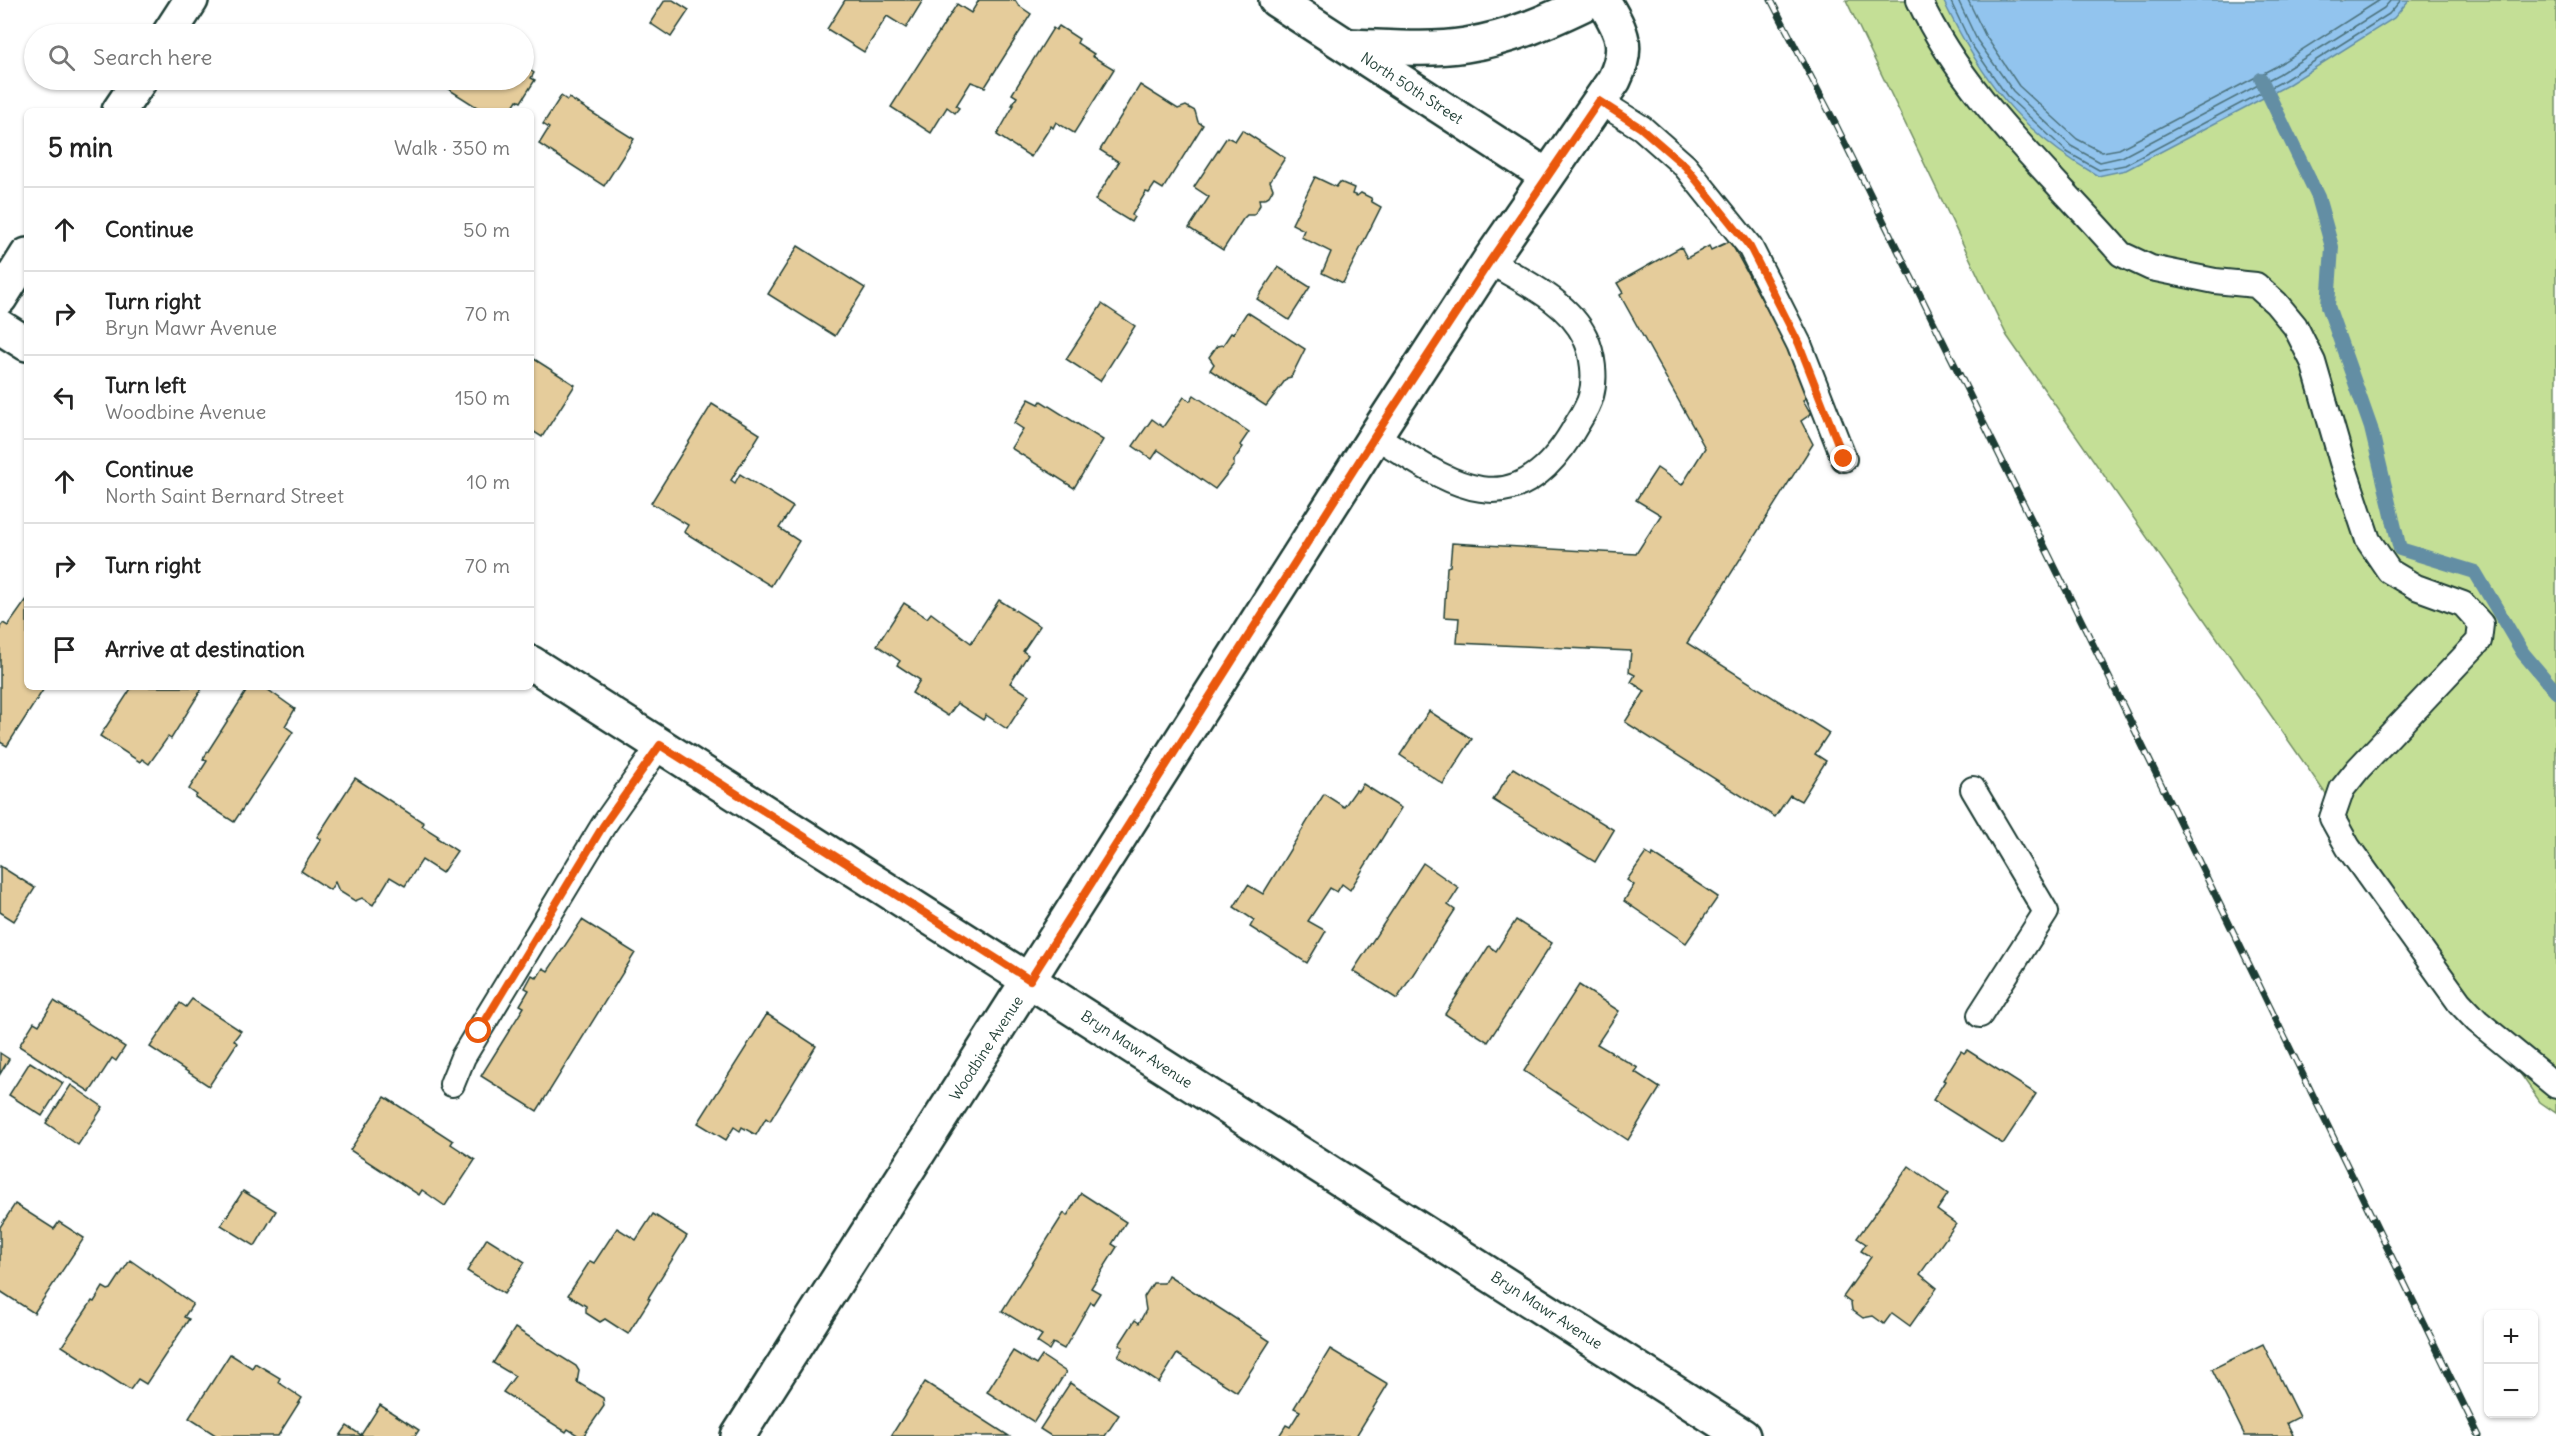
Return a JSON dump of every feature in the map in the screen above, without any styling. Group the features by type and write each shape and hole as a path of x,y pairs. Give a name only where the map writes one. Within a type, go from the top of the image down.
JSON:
{"street":[{"path":"175,24 191,0"},
{"name":"North 50th Street","path":"1276,0 1547,176"},
{"path":"1349,46 1419,48 1467,45 1529,29 1592,0"},
{"name":"Woodbine Avenue","path":"738,1436 1375,436 1599,101 1622,63 1624,48 1622,36 1603,0"},
{"path":"121,108 133,90"},
{"path":"0,298 24,260"},
{"path":"0,327 24,342"},
{"name":"Bryn Mawr Avenue","path":"534,665 1743,1436"}],"lane":[{"path":"1919,0 1932,30 1986,108 2121,254 2151,268 2215,281 2256,285 2276,303 2295,326 2313,362 2367,540 2389,571 2416,587 2463,604 2481,624 2479,641 2358,769 2342,789 2332,818 2348,847 2459,1002 2476,1021 2556,1086"},
{"path":"1599,101 1641,128 1685,166 1750,247 1799,344 1844,459"},
{"path":"1375,436 1457,483 1483,489 1509,488 1529,479 1549,466 1563,449 1591,396 1593,375 1585,337 1556,303 1490,261"},
{"path":"452,1084 463,1057 603,826 660,745"},
{"path":"1973,789 2046,912 1980,1015"}],"green space":[{"path":"1846,0 2556,0 2556,1113 2540,1102 2007,336"}],"water":[{"path":"1943,0 2409,0 2394,18 2286,86 2126,170 2098,176 2046,141 2006,101 1972,55"}],"building":[{"path":"665,0 673,0 689,10 671,37 650,23"},
{"path":"845,0 923,0 906,28 887,16 864,52 827,29"},
{"path":"979,0 1015,0 1031,14 985,87 971,82 956,106 959,108 955,113 947,107 931,133 891,107 957,4 971,13"},
{"path":"1059,26 1079,39 1077,43 1094,54 1092,56 1114,69 1074,133 1056,122 1031,157 997,135 1017,97 1012,94 1053,28 1056,30"},
{"path":"1140,85 1178,109 1186,106 1195,111 1198,122 1203,125 1163,189 1155,184 1149,193 1146,192 1132,215 1134,217 1131,222 1095,200 1119,162 1100,150"},
{"path":"450,90 529,90 521,102 517,100 512,108 478,108"},
{"path":"561,96 567,100 569,98 634,139 604,186 539,144 549,128 543,124"},
{"path":"1242,130 1285,158 1270,181 1273,189 1269,196 1259,199 1260,205 1254,215 1247,215 1243,219 1223,250 1189,228 1209,197 1194,187 1227,137 1235,141"},
{"path":"1315,177 1336,187 1340,182 1354,188 1352,194 1357,196 1361,193 1381,207 1343,283 1322,273 1331,252 1301,237 1304,230 1292,224"},
{"path":"1730,241 1813,394 1803,400 1811,414 1801,421 1813,444 1687,643 1829,733 1815,754 1826,761 1801,801 1790,795 1775,817 1625,722 1645,691 1631,682 1635,675 1629,672 1631,651 1457,643 1459,618 1444,617 1447,567 1450,566 1452,543 1636,554 1661,515 1636,500 1657,468 1682,485 1705,448 1620,295 1623,293 1617,283 1681,247 1687,258 1709,246 1711,250"},
{"path":"798,246 865,288 835,336 768,294"},
{"path":"1278,267 1310,287 1289,320 1257,299"},
{"path":"1102,304 1135,326 1100,381 1066,359"},
{"path":"1247,312 1305,349 1291,377 1287,378 1266,406 1210,370 1214,364 1209,357 1217,346 1223,345 1231,333 1233,334"},
{"path":"534,359 575,385 542,437 534,432"},
{"path":"1194,395 1249,432 1240,445 1243,447 1234,460 1234,465 1215,489 1158,450 1152,459 1133,446 1152,419 1163,427 1184,397 1190,401"},
{"path":"1029,399 1039,404 1041,401 1103,440 1074,488 1011,448 1023,429 1014,423"},
{"path":"712,404 760,434 731,480 735,483 740,474 793,507 779,528 799,541 771,586 684,532 688,525 651,503"},
{"path":"999,600 1040,626 1023,651 1028,655 1010,683 1029,695 1007,729 986,715 983,720 957,703 948,716 912,693 920,680 897,665 900,661 877,645 904,603 927,618 931,613 971,643"},
{"path":"24,603 24,690 43,690 7,746 0,742 0,627 3,623 8,626"},
{"path":"130,690 201,690 171,739 168,737 149,764 142,759 140,762 100,736"},
{"path":"247,690 268,690 295,709 285,726 293,732 234,822 195,797 197,795 189,789 207,761 203,759"},
{"path":"1429,711 1472,739 1443,784 1400,755"},
{"path":"1513,768 1614,830 1595,862 1493,800"},
{"path":"355,778 424,823 422,826 457,851 442,873 422,860 405,886 390,877 373,905 362,898 355,901 339,891 335,882 330,890 301,871 321,839 317,837"},
{"path":"1363,784 1401,808 1350,890 1342,884 1337,892 1330,888 1308,921 1326,931 1307,963 1250,927 1254,920 1234,907 1248,885 1263,894 1324,794 1344,807"},
{"path":"1646,853 1652,857 1653,854 1718,897 1686,943 1624,901 1634,885 1627,880"},
{"path":"1423,863 1459,888 1448,905 1455,910 1397,999 1353,971"},
{"path":"0,866 35,888 14,921 0,912"},
{"path":"582,920 635,953 537,1111 481,1076 524,1007 520,1005 529,990 525,988 532,975 537,978 543,968 548,971"},
{"path":"1516,920 1552,943 1488,1042 1445,1014 1489,946 1496,951"},
{"path":"1579,985 1619,1011 1597,1044 1638,1068 1635,1072 1660,1088 1628,1140 1524,1071"},
{"path":"192,999 241,1031 234,1040 237,1043 209,1086 150,1047 180,1003 186,1007"},
{"path":"54,1001 125,1047 116,1061 112,1058 90,1092 19,1046 34,1022 39,1025"},
{"path":"767,1014 816,1046 770,1121 766,1118 756,1135 742,1127 740,1131 734,1127 726,1140 698,1123"},
{"path":"1967,1050 2036,1094 2003,1144 1933,1100 1961,1051 1964,1053"},
{"path":"0,1053 9,1059 0,1074"},
{"path":"30,1062 63,1083 42,1116 9,1095"},
{"path":"71,1085 103,1107 78,1145 46,1123"},
{"path":"385,1097 453,1141 451,1144 475,1160 445,1206 422,1190 419,1195 350,1150"},
{"path":"1909,1166 1948,1194 1937,1210 1956,1224 1920,1274 1937,1288 1910,1326 1892,1313 1884,1324 1873,1316 1863,1318 1852,1310 1851,1303 1843,1297 1871,1257 1861,1251 1866,1244 1857,1238"},
{"path":"243,1191 276,1211 255,1246 221,1225"},
{"path":"1081,1193 1126,1222 1112,1244 1117,1247 1091,1288 1100,1293 1093,1304 1091,1302 1064,1349 1053,1343 1049,1350 1037,1342 1042,1335 1002,1311 1064,1213 1067,1216"},
{"path":"15,1204 54,1229 59,1222 84,1238 34,1313 0,1291 0,1227"},
{"path":"653,1214 687,1236 628,1334 605,1319 600,1322 586,1313 586,1306 568,1295 590,1261 594,1263 617,1228 636,1240"},
{"path":"487,1238 525,1262 504,1294 467,1271"},
{"path":"130,1260 193,1304 184,1317 189,1319 146,1384 138,1379 130,1390 62,1346 103,1287 111,1289"},
{"path":"1168,1275 1270,1341 1237,1392 1177,1354 1159,1383 1118,1356 1123,1347 1119,1345 1135,1320 1139,1323 1146,1310 1144,1297 1153,1283 1164,1283"},
{"path":"515,1328 576,1366 579,1371 577,1382 603,1398 604,1406 584,1435 579,1436 568,1429 566,1432 503,1392 515,1376 493,1363"},
{"path":"2263,1344 2299,1417 2287,1423 2293,1435 2291,1436 2245,1436 2212,1369"},
{"path":"1330,1349 1388,1384 1356,1436 1279,1436 1286,1425 1290,1427 1300,1411 1294,1408"},
{"path":"1013,1351 1036,1365 1042,1356 1066,1372 1034,1422 987,1392"},
{"path":"230,1354 252,1368 255,1363 280,1378 278,1382 302,1398 278,1436 217,1436 189,1418"},
{"path":"925,1382 1009,1436 891,1436"},
{"path":"1070,1383 1119,1415 1105,1436 1051,1436 1040,1429"},
{"path":"380,1405 419,1430 415,1436 340,1436 347,1426 361,1435"}],"waterway":[{"path":"2261,79 2318,197 2332,247 2328,306 2371,428 2400,549 2475,572 2523,653 2556,692"}],"railway":[{"path":"1771,0 1835,123 2086,630 2479,1436"}],"route":[{"path":"479,1031 603,826 660,745 1030,980 1375,436 1599,101 1641,128 1685,166 1750,247 1799,344 1844,459"}]}
